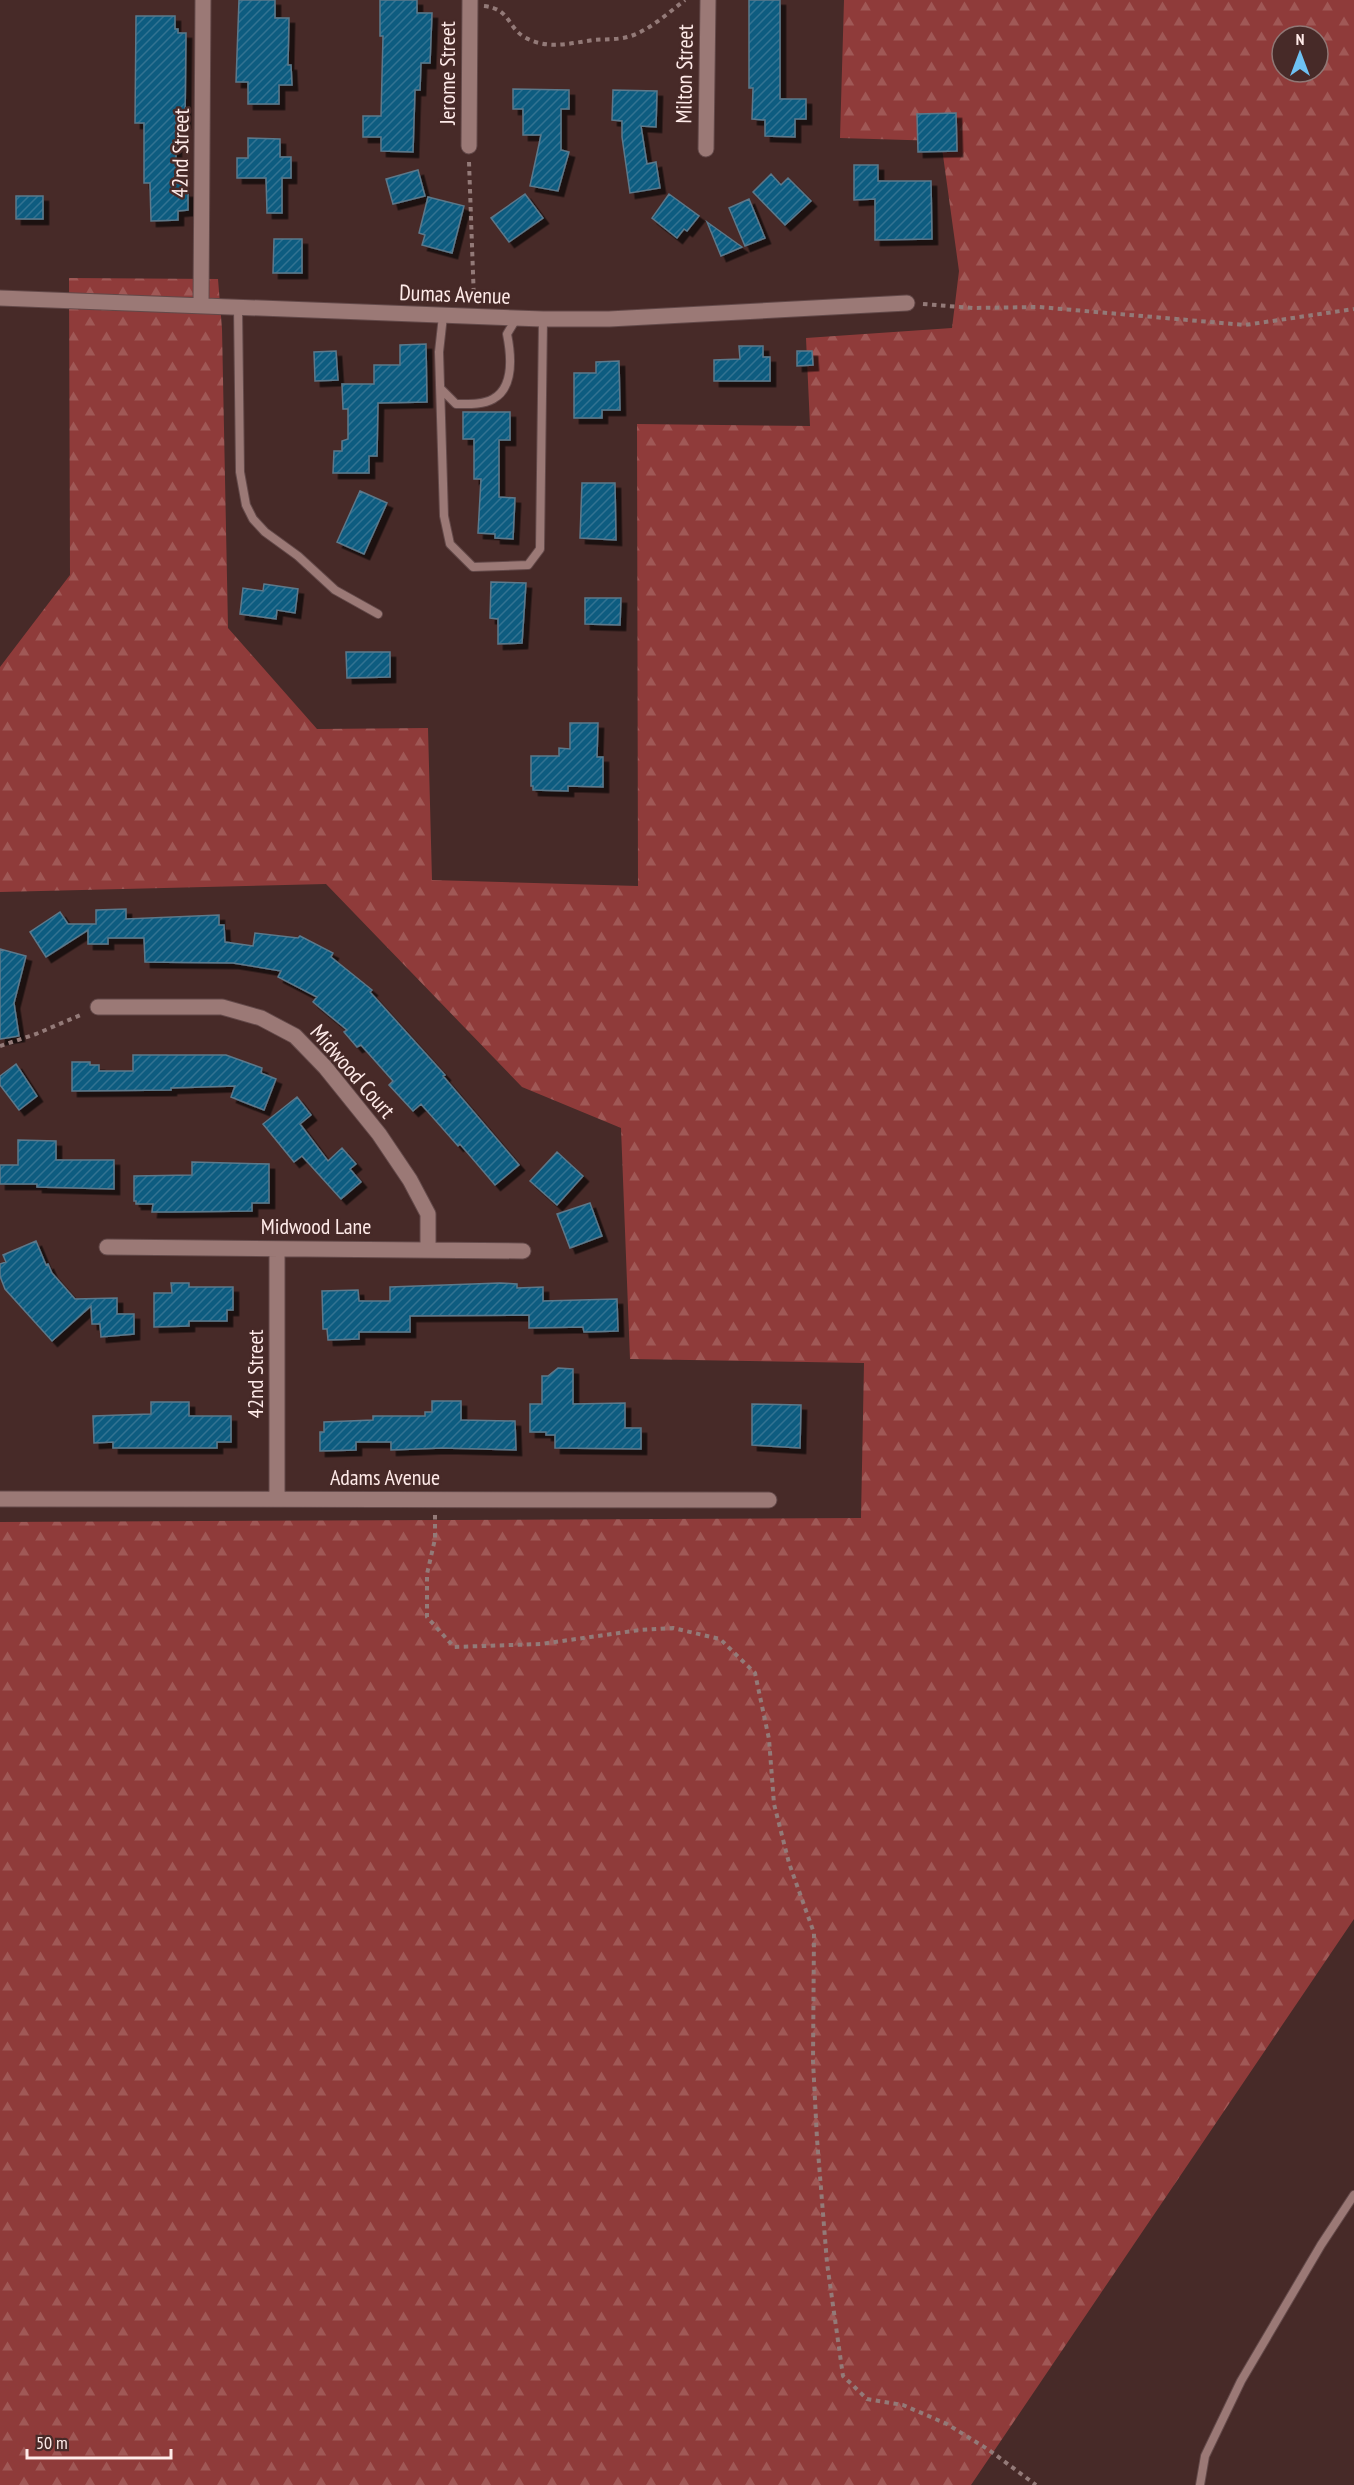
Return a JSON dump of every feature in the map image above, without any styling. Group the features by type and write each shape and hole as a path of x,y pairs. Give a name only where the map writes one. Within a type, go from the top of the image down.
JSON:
{"street":[{"name":"42nd Street","path":"201,306 204,0"},
{"name":"Milton Street","path":"706,149 708,0"},
{"name":"Jerome Street","path":"469,146 470,2"},
{"name":"Dumas Avenue","path":"0,298 543,320 609,320 907,303"},
{"name":"Midwood Court","path":"98,1007 222,1007 261,1018 296,1036 325,1067 379,1134 410,1180 428,1214 428,1250"},
{"name":"Midwood Lane","path":"107,1247 523,1251"},
{"name":"42nd Street","path":"277,1248 277,1499"},
{"name":"Adams Avenue","path":"0,1499 769,1500"}],"lane":[{"path":"238,307 240,472 246,505 253,519 266,532 298,556 334,590 378,614"},
{"path":"443,316 439,352 444,516 450,544 473,567 528,566 540,549 543,320"},
{"path":"441,390 456,404 477,404 494,399 506,386 510,369 507,334 516,319"},
{"path":"1200,2485 1205,2456 1241,2381 1321,2245 1354,2194"}],"path":[{"path":"470,2 496,7 524,37 539,44 557,46 632,36 651,26 685,0"},
{"path":"469,146 475,317"},
{"path":"907,303 973,308 1039,307 1245,325 1354,309"},
{"path":"0,1046 36,1034 98,1007"},
{"path":"435,1499 435,1539 427,1574 427,1617 454,1647 541,1644 640,1630 673,1628 720,1639 754,1673 769,1739 774,1804 789,1863 814,1933 813,2061 817,2139 827,2263 843,2376 867,2399 903,2405 947,2424 989,2450 1036,2485"}],"green space":[{"path":"844,0 1354,0 1354,1919 971,2485 0,2485 0,1522 861,1518 864,1363 630,1359 621,1128 522,1087 326,884 0,892 0,667 70,575 69,278 218,279 222,329 228,628 317,729 428,728 432,880 638,886 637,424 810,426 806,338 952,328 959,271 941,141 840,138"}],"building":[{"path":"239,0 275,0 275,18 289,18 288,65 291,65 292,85 279,85 279,104 248,104 248,82 236,82"},
{"path":"380,0 417,0 417,13 432,13 430,63 421,63 420,90 415,90 413,152 381,151 381,137 363,137 363,116 381,116 383,36 380,36"},
{"path":"749,0 780,0 780,99 806,99 806,119 795,119 795,137 765,136 765,120 752,119 753,88 749,88"},
{"path":"136,16 175,16 175,29 178,29 178,33 186,33 185,123 176,124 176,162 183,164 183,192 188,192 188,210 178,211 178,220 151,221 150,183 144,183 144,123 135,123"},
{"path":"513,89 569,90 569,109 561,109 561,150 569,152 558,191 530,186 541,135 523,135 523,109 513,109"},
{"path":"613,90 657,91 656,127 641,126 647,164 656,162 660,188 630,193 622,121 612,120"},
{"path":"956,113 957,151 918,152 917,114"},
{"path":"248,138 280,139 280,157 291,157 291,178 282,178 282,213 267,213 266,178 237,178 237,158 248,158"},
{"path":"854,165 878,165 878,181 931,181 932,239 875,240 875,199 854,200"},
{"path":"418,170 425,196 393,204 386,179"},
{"path":"771,174 781,185 788,178 811,201 785,225 753,192"},
{"path":"525,194 543,218 509,242 491,218"},
{"path":"669,194 699,216 687,231 684,229 677,238 652,218"},
{"path":"16,196 43,196 43,219 16,219"},
{"path":"428,197 464,206 452,253 422,245 425,235 419,233"},
{"path":"749,199 765,238 745,246 729,208"},
{"path":"707,222 742,247 721,256"},
{"path":"274,239 302,239 302,273 273,273"},
{"path":"426,344 427,402 378,403 377,456 369,456 369,473 333,473 334,451 342,451 342,441 348,439 348,409 343,409 342,384 374,384 374,365 400,365 400,345"},
{"path":"739,346 763,346 763,357 770,357 770,381 714,381 714,360 740,359"},
{"path":"336,351 338,380 315,381 314,352"},
{"path":"797,351 812,351 813,365 797,366"},
{"path":"619,361 620,410 602,410 602,418 574,418 574,373 596,373 596,362"},
{"path":"463,412 510,412 510,440 499,440 499,497 515,498 513,539 495,538 495,534 478,533 481,479 474,479 474,439 463,439"},
{"path":"582,483 615,483 616,540 580,538"},
{"path":"360,491 387,503 364,554 337,542"},
{"path":"491,582 526,583 522,643 498,644 498,619 490,618"},
{"path":"264,584 298,589 295,613 277,610 276,619 240,614 243,588 263,591"},
{"path":"585,598 621,598 620,625 585,624"},
{"path":"346,652 390,652 390,677 347,678"},
{"path":"570,723 598,723 597,757 603,757 603,787 568,786 568,791 533,790 531,756 559,756 559,748 570,749"},
{"path":"126,909 126,919 219,915 219,925 224,925 225,942 253,946 255,933 298,938 300,936 333,953 331,957 372,990 370,992 445,1075 443,1076 519,1165 495,1185 460,1144 458,1146 421,1104 413,1111 389,1085 393,1081 361,1045 357,1047 344,1032 347,1030 313,1002 317,997 278,977 281,971 233,963 145,962 144,938 108,938 108,944 88,944 88,930 46,957 30,932 60,912 68,924 96,924 96,910"},
{"path":"0,949 26,956 14,1003 19,1036 0,1039"},
{"path":"133,1055 226,1055 262,1068 261,1073 276,1079 264,1110 231,1097 235,1086 171,1088 171,1090 72,1091 72,1062 90,1062 90,1065 99,1065 99,1071 133,1071"},
{"path":"16,1064 37,1096 19,1110 0,1085 0,1076"},
{"path":"297,1097 311,1115 300,1124 328,1161 342,1148 356,1164 350,1169 361,1182 341,1199 302,1156 294,1162 263,1124"},
{"path":"18,1140 56,1141 56,1160 114,1160 114,1189 0,1184 0,1165 18,1165"},
{"path":"557,1152 583,1176 557,1205 530,1181"},
{"path":"192,1162 269,1164 269,1203 252,1203 252,1211 172,1212 152,1212 153,1204 136,1204 134,1176 192,1175"},
{"path":"590,1203 602,1236 570,1248 557,1214"},
{"path":"36,1241 46,1265 48,1264 52,1273 75,1299 117,1298 117,1314 134,1314 134,1334 101,1337 100,1324 92,1324 91,1306 52,1341 5,1289 0,1276 0,1264 6,1262 3,1255"},
{"path":"171,1283 189,1283 189,1287 233,1287 233,1310 227,1310 227,1321 189,1321 189,1326 154,1327 154,1293 172,1293"},
{"path":"517,1284 517,1288 543,1287 543,1301 617,1299 618,1331 584,1332 583,1327 529,1328 529,1315 410,1316 410,1332 359,1332 359,1339 328,1340 327,1329 323,1329 322,1291 358,1290 359,1301 390,1301 390,1287"},
{"path":"558,1368 573,1369 573,1404 625,1403 625,1428 641,1428 641,1449 555,1448 555,1435 546,1435 546,1432 530,1432 530,1404 542,1404 542,1376 548,1376"},
{"path":"432,1401 461,1401 461,1420 515,1421 516,1450 442,1448 391,1450 391,1442 356,1442 356,1450 320,1451 320,1432 324,1432 324,1422 373,1420 373,1416 425,1416 425,1412 432,1412"},
{"path":"151,1402 189,1402 189,1416 231,1416 231,1442 217,1442 217,1448 113,1448 113,1442 94,1443 93,1416 151,1414"},
{"path":"752,1404 801,1405 800,1448 752,1445"}]}
